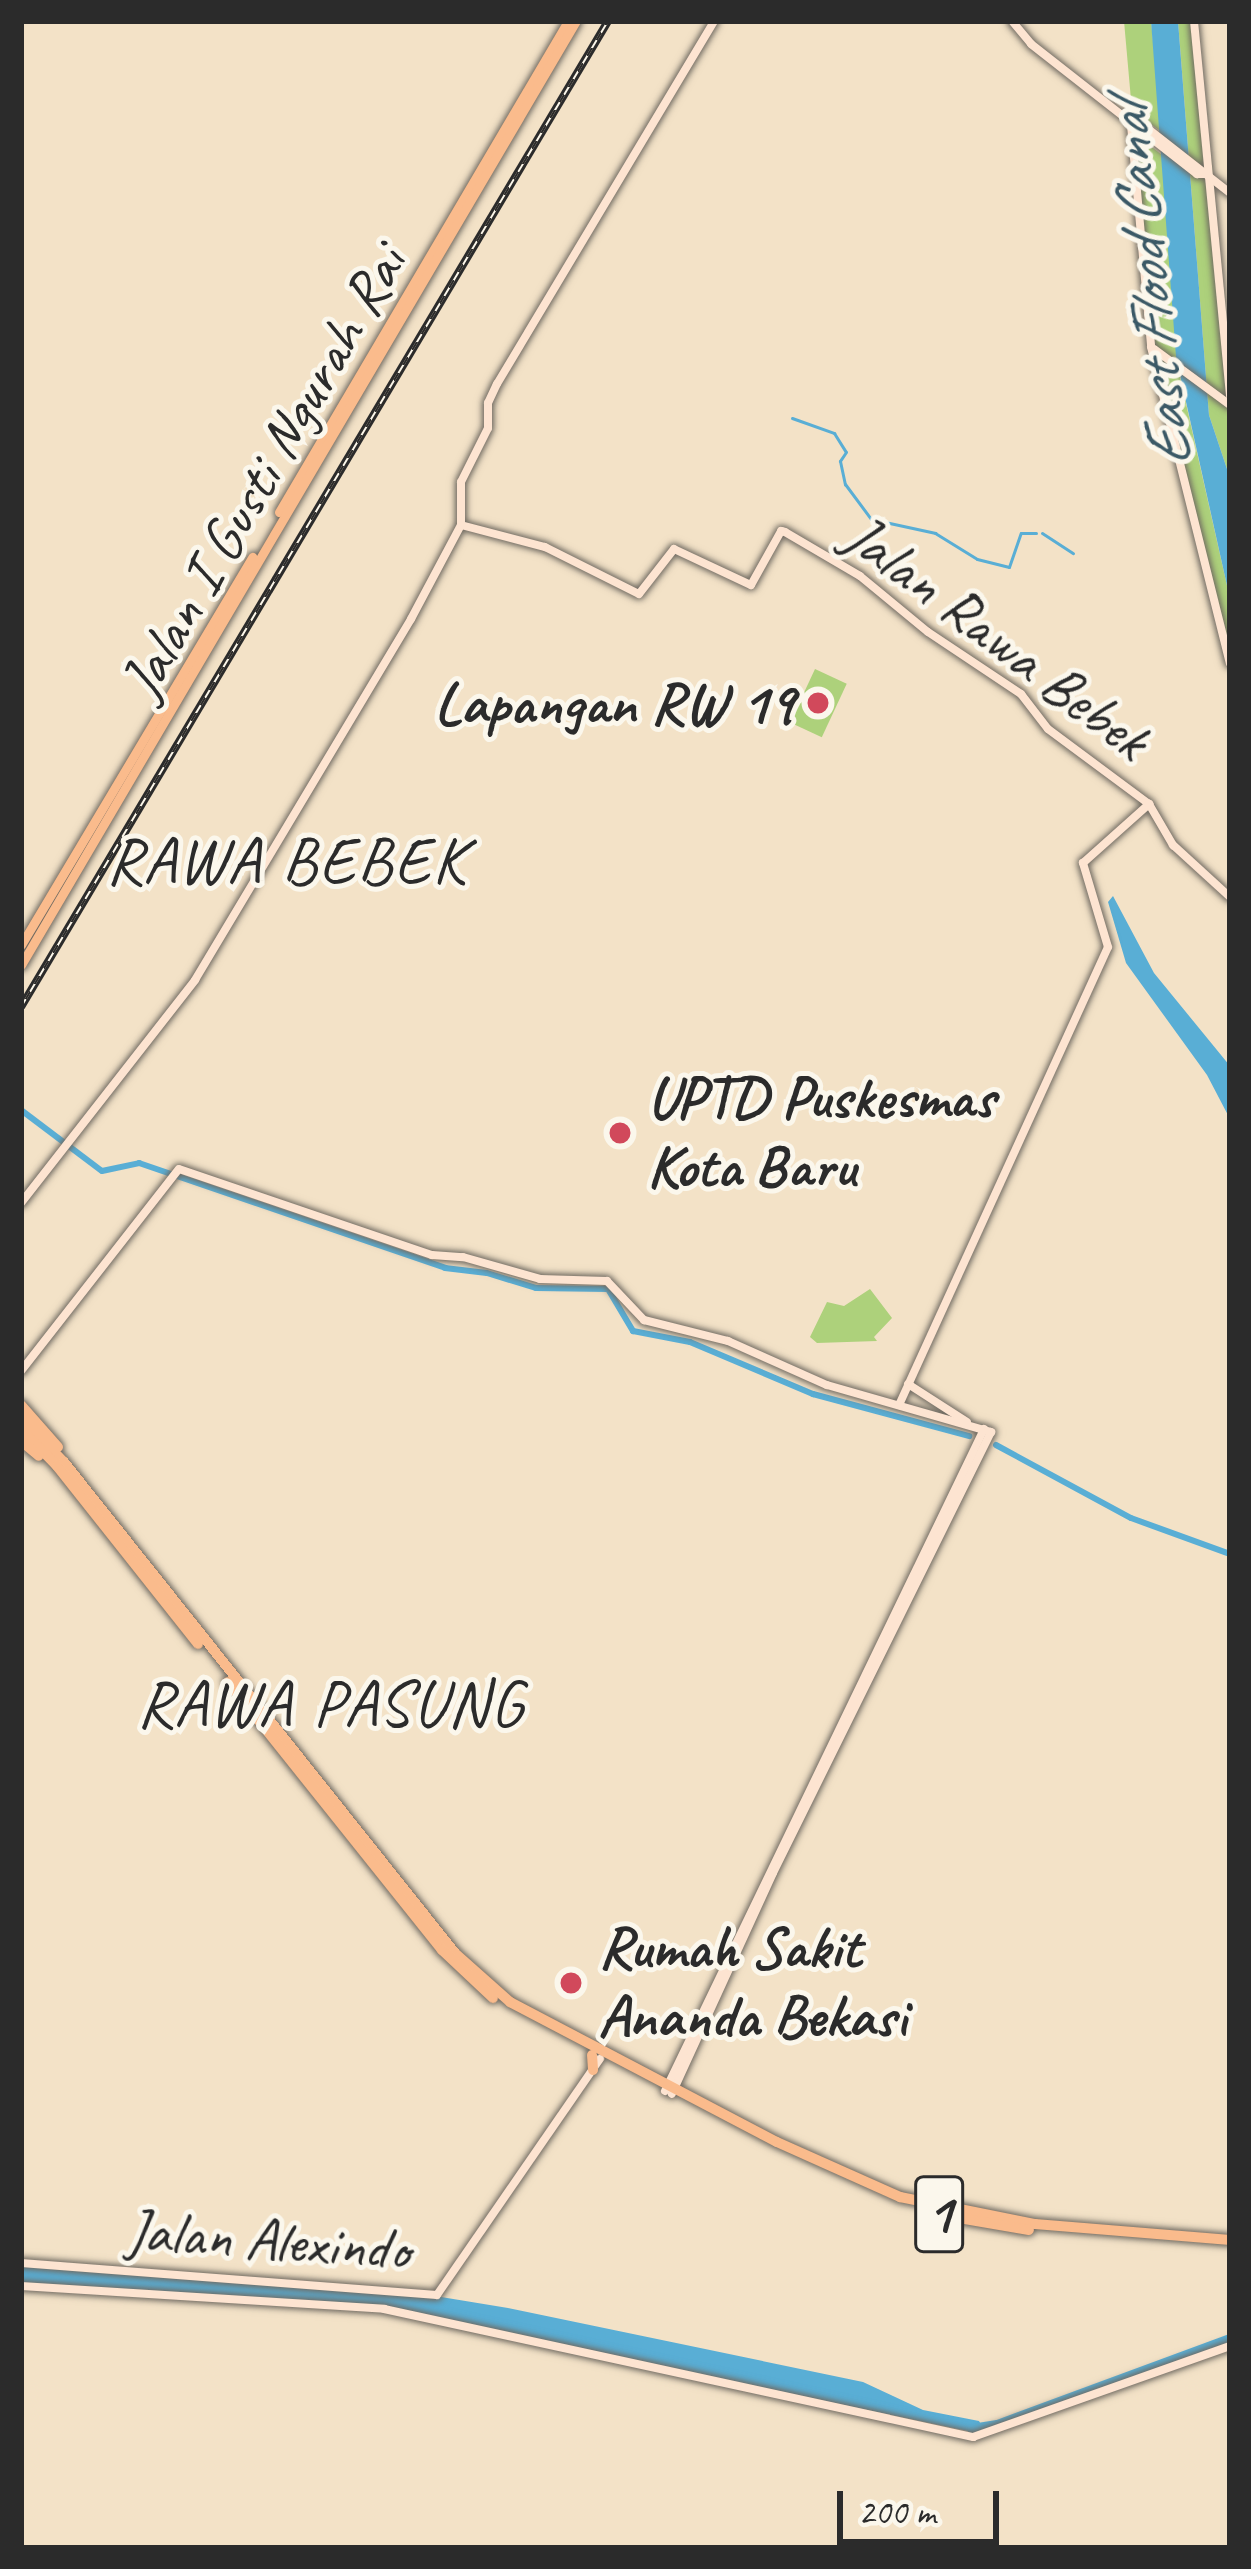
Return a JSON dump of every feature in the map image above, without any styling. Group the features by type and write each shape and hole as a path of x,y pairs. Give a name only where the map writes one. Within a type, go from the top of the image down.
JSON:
{"highway":[{"path":"21,1405 44,1429 60,1464"},
{"name":"1","path":"21,1418 474,1983 597,2061 670,2090"},
{"name":"1","path":"21,1429 60,1464"},
{"path":"21,1441 60,1464"},
{"name":"1","path":"319,1792 492,1990 806,2164 905,2206 1045,2232 1230,2242"}],"main road":[{"name":"Jalan I Gusti Ngurah Rai","path":"21,965 572,21"},
{"name":"Jalan I Gusti Ngurah Rai","path":"21,945 330,433"},
{"path":"98,814 106,826"}],"street":[{"path":"21,1202 195,980 461,525 460,482 488,428 488,404 714,21"},
{"path":"1012,21 1024,38 1230,193"},
{"path":"1151,347 1219,398 1230,400 1203,173 1193,21"},
{"name":"Jalan Rawa Bebek","path":"1133,119 1151,347 1230,663"},
{"name":"Jalan Rawa Bebek","path":"461,525 545,547 639,594 674,549 751,585 781,531 785,532 860,576 917,624 1012,688 1048,729 1149,803 1173,845 1230,897"},
{"path":"898,1405 1108,946 1084,863 1149,803"},
{"path":"21,1371 178,1169 425,1253 479,1261 540,1279 607,1281 644,1320 728,1341 791,1372 968,1422"},
{"path":"670,2090 774,1856 986,1434 908,1384"},
{"name":"Jalan Alexindo","path":"21,2264 437,2295 597,2061"},
{"path":"21,2286 422,2317 973,2437 1230,2346"}],"green space":[{"path":"1124,21 1151,21 1162,132 1132,111"},
{"path":"1178,21 1194,21 1213,173 1230,396 1230,478 1209,415"},
{"path":"1134,133 1162,155 1178,368 1230,599 1230,662 1151,347"},
{"name":"Lapangan RW 19","path":"815,669 847,684 822,737 790,722"},
{"path":"870,1289 892,1318 874,1337 877,1341 817,1343 810,1337 827,1302 844,1306"}],"water":[{"path":"1151,21 1178,21 1209,415 1230,478 1230,599 1176,357"},
{"path":"1113,896 1154,973 1230,1066 1230,1119 1207,1075 1126,963 1108,902"},
{"path":"21,2264 435,2296 508,2308 863,2382 923,2410 979,2421 987,2435 384,2309 21,2286"}],"waterway":[{"path":"792,418 834,433 846,452 840,461 845,484 871,519 935,533 977,559 1009,567 1021,533 1036,533"},
{"path":"1042,533 1073,553"},
{"path":"21,1110 102,1171 139,1163 445,1268 487,1273 536,1288 608,1289 633,1331 690,1342 813,1394 969,1436"},
{"path":"996,1445 1131,1518 1230,1554"},
{"path":"971,2428 997,2424 1230,2338"}],"railway":[{"path":"21,1007 608,21"}],"place":[{"name":"Lapangan RW 19","path":"818,703"},
{"name":"UPTD Puskesmas Kota Baru","path":"620,1133"},
{"name":"Rumah Sakit Ananda Bekasi","path":"571,1983"}],"district":[{"name":"RAWA BEBEK","path":"287,861"},
{"name":"RAWA PASUNG","path":"331,1704"}],"water label":[{"name":"East Flood Canal","path":"1149,287"}]}
